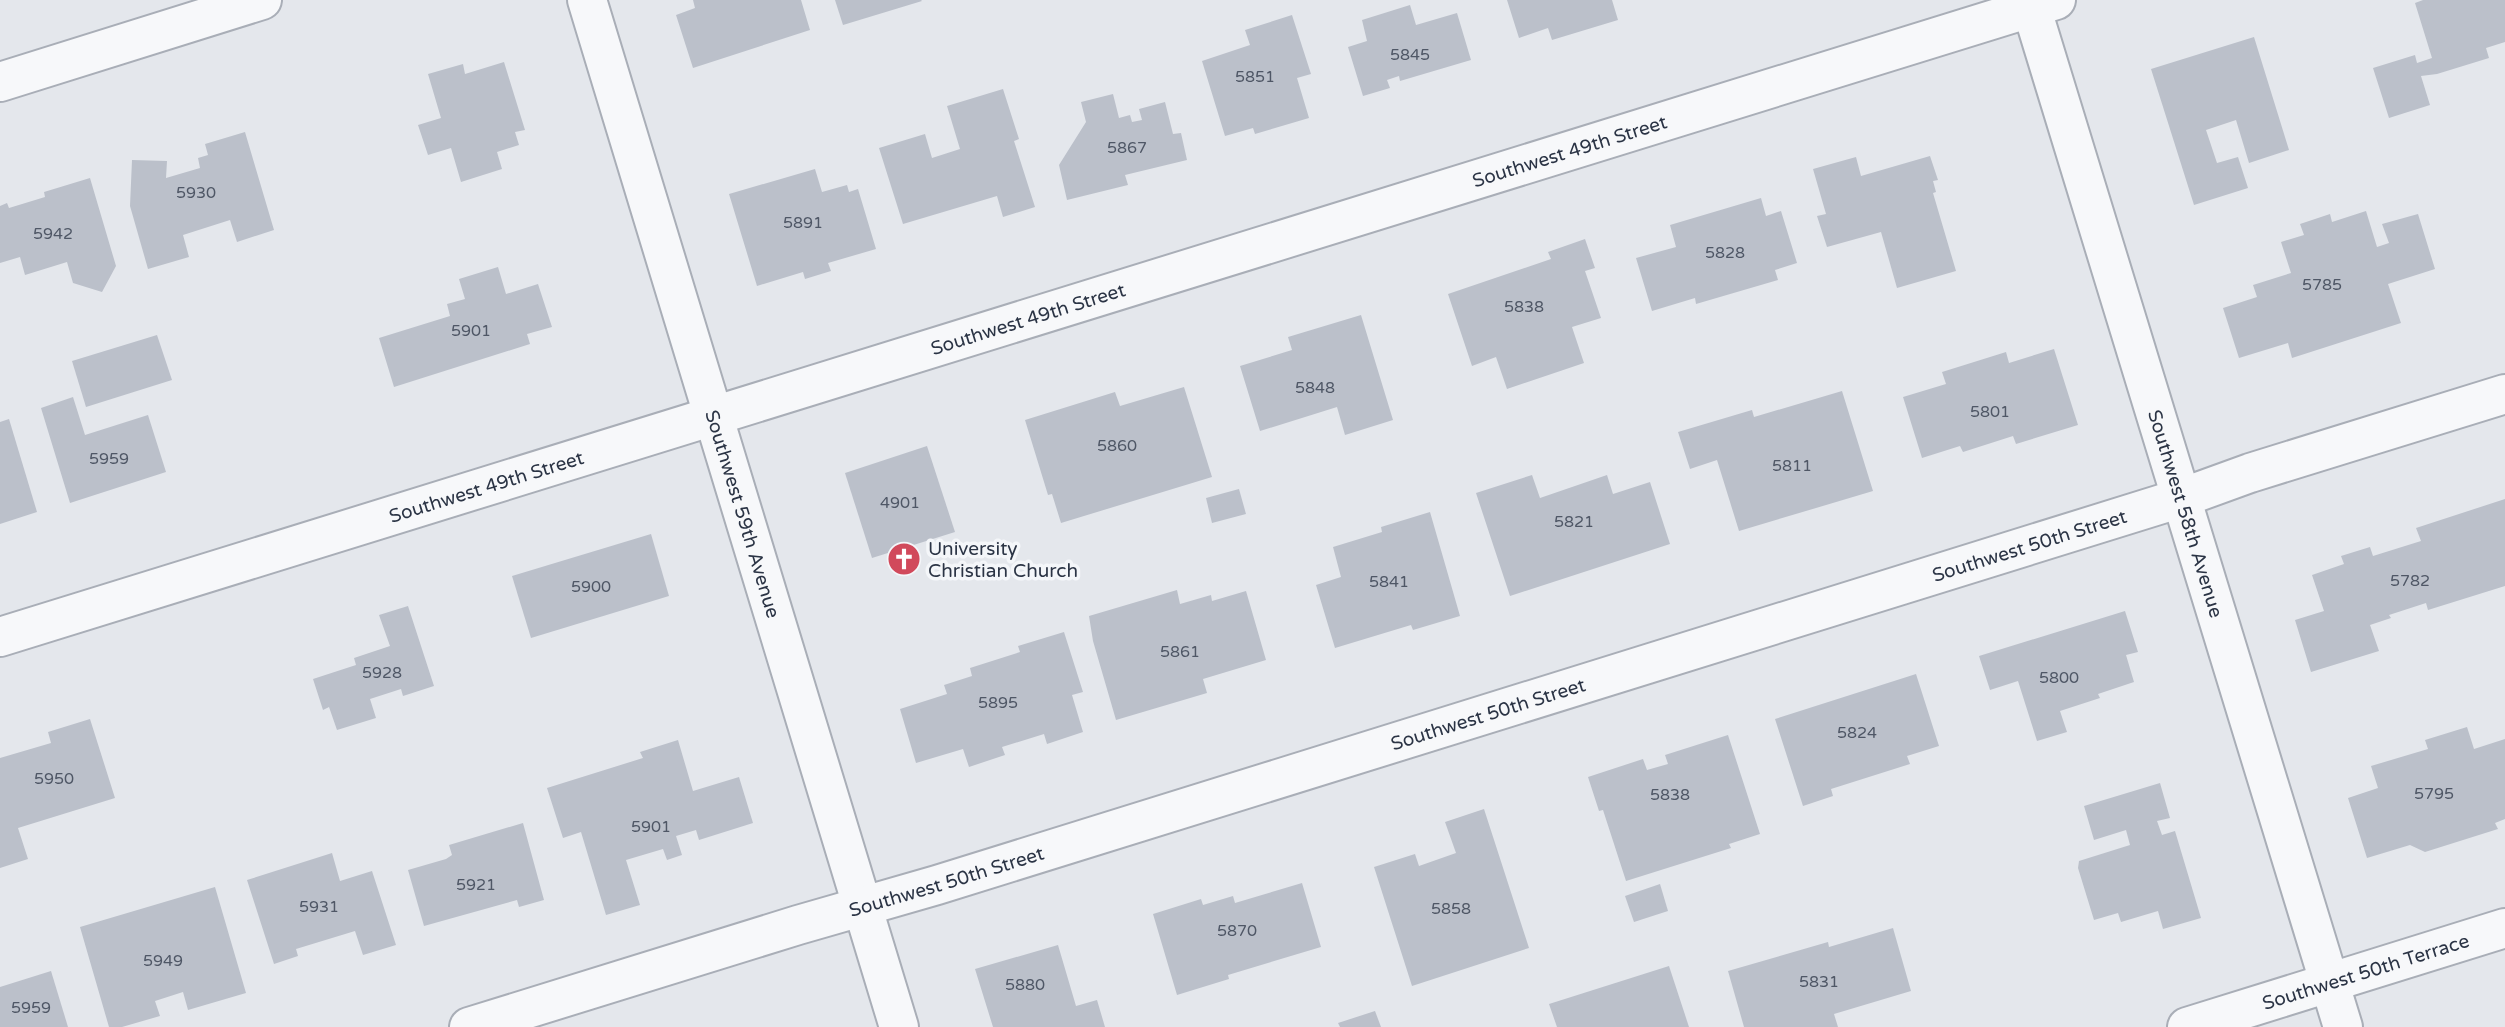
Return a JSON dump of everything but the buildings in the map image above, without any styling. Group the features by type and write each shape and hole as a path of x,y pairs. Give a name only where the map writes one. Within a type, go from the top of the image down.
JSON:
{"street":[{"path":"0,82 262,0"},
{"name":"Southwest 59th Avenue","path":"587,0 899,1027"},
{"name":"Southwest 49th Street","path":"0,637 2039,3"},
{"name":"Southwest 58th Avenue","path":"2039,3 2180,498 2343,1027"},
{"name":"Southwest 50th Street","path":"469,1027 2180,498 2250,473 2505,394"},
{"name":"Southwest 50th Terrace","path":"2187,1027 2505,928"}],"place":[{"name":"University Christian Church","path":"904,559"}]}
